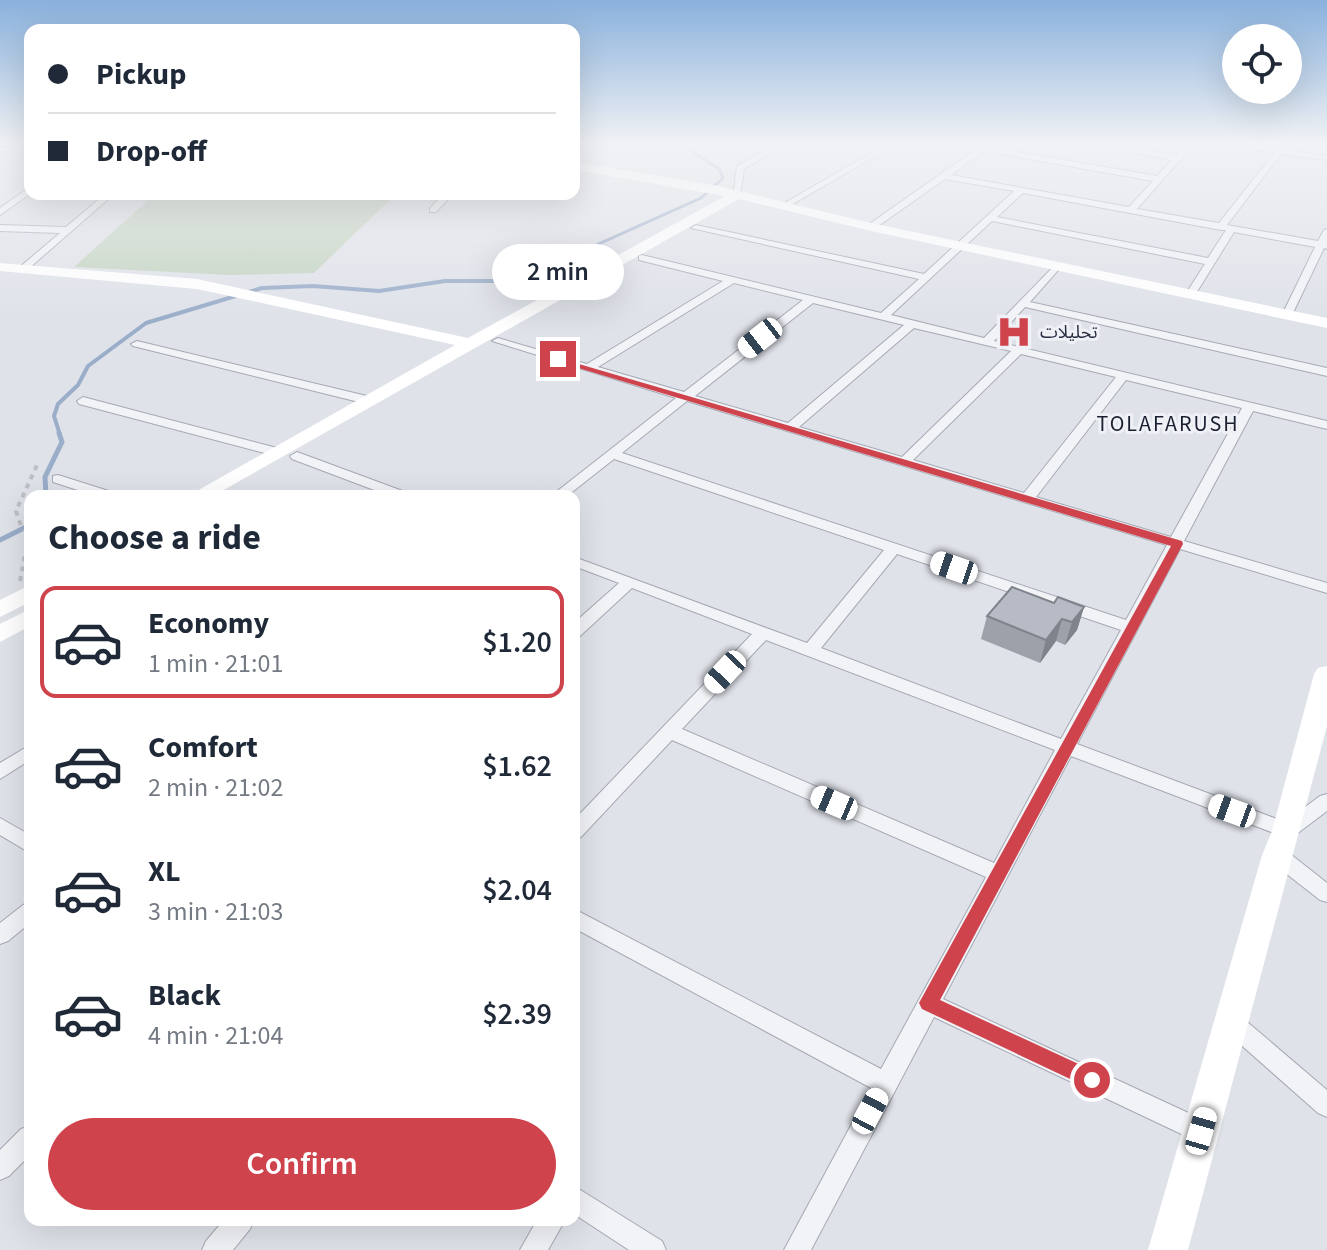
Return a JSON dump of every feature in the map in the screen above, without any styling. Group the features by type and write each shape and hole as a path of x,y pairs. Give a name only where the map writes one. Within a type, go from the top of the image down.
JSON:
{"main road":[{"path":"240,490 642,258 732,202"},
{"path":"768,202 871,227 1327,323"},
{"path":"211,490 468,343 696,224"},
{"path":"0,267 96,273 237,291 468,343"},
{"path":"1168,1250 1282,843 1320,732 1327,674"}],"street":[{"path":"24,268 100,202"},
{"path":"433,210 441,202"},
{"path":"783,206 789,202"},
{"path":"871,227 906,202"},
{"path":"883,317 1007,202"},
{"path":"1089,202 1324,246"},
{"path":"1131,210 1138,202"},
{"path":"1190,295 1211,262 1226,228 1244,202"},
{"path":"990,218 1211,262"},
{"path":"696,224 926,277"},
{"path":"0,228 68,230"},
{"path":"1287,315 1324,246 1327,232"},
{"path":"642,258 1327,425"},
{"path":"987,342 1057,266"},
{"path":"588,368 732,280"},
{"path":"566,490 810,300"},
{"path":"1022,303 1327,372"},
{"path":"790,428 912,324"},
{"path":"498,341 1327,588"},
{"path":"137,344 367,400"},
{"path":"904,462 1019,350"},
{"path":"1027,499 1124,375"},
{"path":"83,401 276,452"},
{"path":"797,1250 1249,406"},
{"path":"612,454 1132,628"},
{"path":"297,456 385,490"},
{"path":"58,479 92,490"},
{"path":"810,651 894,548"},
{"path":"580,563 1067,748 1282,843 1327,894"},
{"path":"580,627 630,582"},
{"path":"580,826 763,633"},
{"path":"669,731 999,874"},
{"path":"0,772 24,755"},
{"path":"1282,843 1327,801"},
{"path":"0,825 24,841"},
{"path":"0,935 24,916"},
{"path":"580,921 885,1083"},
{"path":"928,1003 1201,1131"},
{"path":"1231,1022 1327,1105"},
{"path":"0,1167 24,1144"},
{"path":"580,1203 653,1250"},
{"path":"215,1250 236,1226"},
{"path":"533,1250 548,1226"}],"path":[{"path":"25,490 37,465"},
{"path":"24,492 16,511 24,529"},
{"path":"18,615 24,571"}],"green space":[{"path":"146,202 387,202 314,273 230,275 74,267"}],"building":[{"path":"1012,587 1054,603 1058,597 1084,607 1072,622 1062,619 1046,640 987,616"}],"waterway":[{"path":"536,272 691,202"},
{"path":"60,435 54,416 58,404 78,385 88,366 146,323 262,288 313,286 379,291 445,281 516,281 541,270"},
{"path":"46,490 45,477 62,442 59,433"},
{"path":"0,540 24,528"}],"place":[{"name":"تحلیلات","path":"1014,332"}],"district":[{"name":"TOLAFARUSH","path":"1168,424"}],"route":[{"path":"558,359 1177,544 928,1003 1092,1080"}]}
